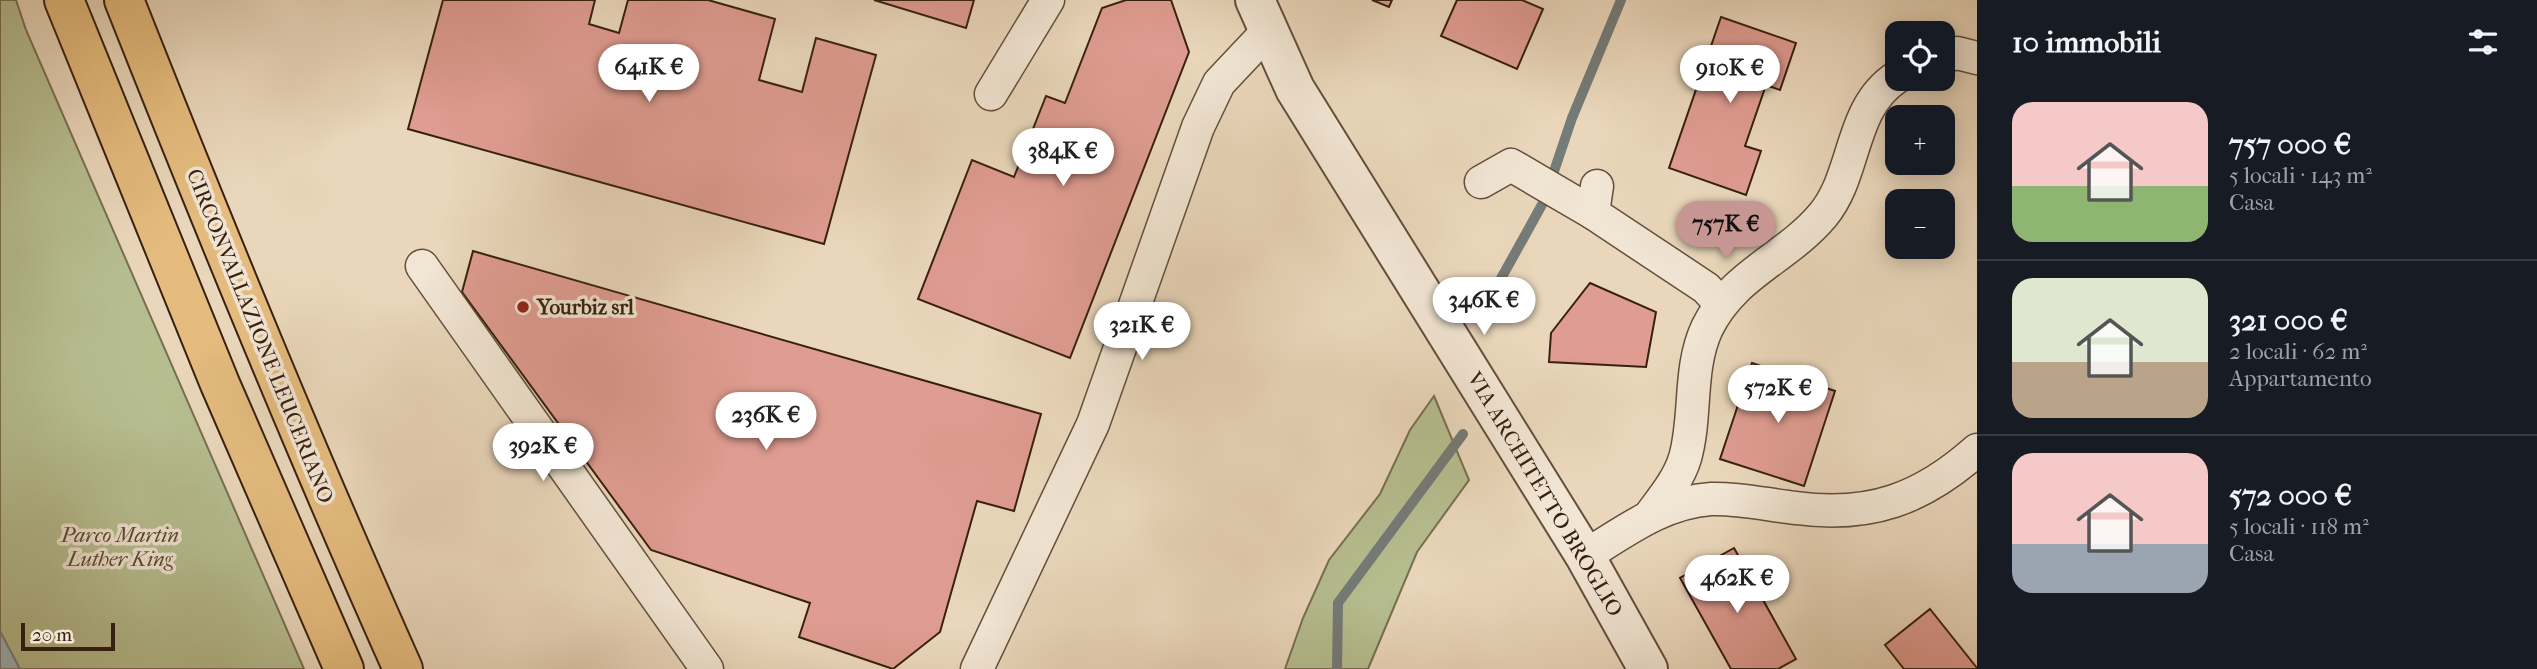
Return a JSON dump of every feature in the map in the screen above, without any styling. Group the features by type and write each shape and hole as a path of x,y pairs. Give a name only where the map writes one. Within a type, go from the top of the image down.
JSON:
{"highway":[{"path":"64,0 220,384 344,669"},
{"name":"CIRCONVALLAZIONE LEUCERIANO","path":"124,0 210,217 323,489 403,669"}],"street":[{"path":"991,94 1048,0"},
{"path":"977,669 1093,424 1198,127 1219,83 1261,16"},
{"name":"VIA ARCHITETTO BROGLIO","path":"1261,16 1295,89 1585,556 1648,669"},
{"path":"1955,54 1977,58"},
{"path":"1648,517 1670,489 1684,460 1695,373 1706,331 1721,304 1751,273 1823,215 1843,183 1867,111 1885,88"},
{"path":"1481,182 1511,165 1563,193 1595,200 1706,288 1721,304"},
{"path":"422,266 707,669"},
{"path":"1585,556 1648,517 1679,505 1711,499 1806,510 1848,511 1882,507 1917,494 1940,480 1977,450"}],"green space":[{"name":"Parco Martin Luther King","path":"0,0 16,0 26,30 304,669 0,669"},
{"path":"1434,396 1469,480 1417,552 1368,669 1285,669 1303,618 1329,560 1380,494 1410,430"}],"water":[{"path":"0,631 20,669 0,669"}],"building":[{"path":"443,0 595,0 589,24 619,33 628,0 708,0 775,19 759,80 802,92 816,38 876,55 824,244 408,129"},
{"path":"874,0 974,0 966,28"},
{"path":"1126,0 1171,0 1189,52 1070,358 918,299 972,160 1014,177 1046,96 1065,103 1102,8"},
{"path":"1372,0 1392,0 1389,7"},
{"path":"1457,0 1522,0 1543,9 1517,69 1441,36"},
{"path":"1721,17 1796,43 1780,90 1766,85 1745,146 1761,151 1746,195 1669,168"},
{"path":"473,251 1041,414 1014,511 977,501 940,632 893,669 799,637 810,603 651,550 462,292"},
{"path":"1590,283 1656,312 1646,367 1549,362 1551,333"},
{"path":"1752,363 1835,391 1804,486 1720,459"},
{"path":"1734,548 1796,659 1778,669 1731,669 1680,578"},
{"path":"1930,609 1977,669 1904,669 1885,645"}],"waterway":[{"path":"1493,293 1544,201 1572,118 1621,0"},
{"path":"1337,669 1338,603 1463,434"}],"place":[{"name":"Yourbiz srl","path":"523,307"}]}
